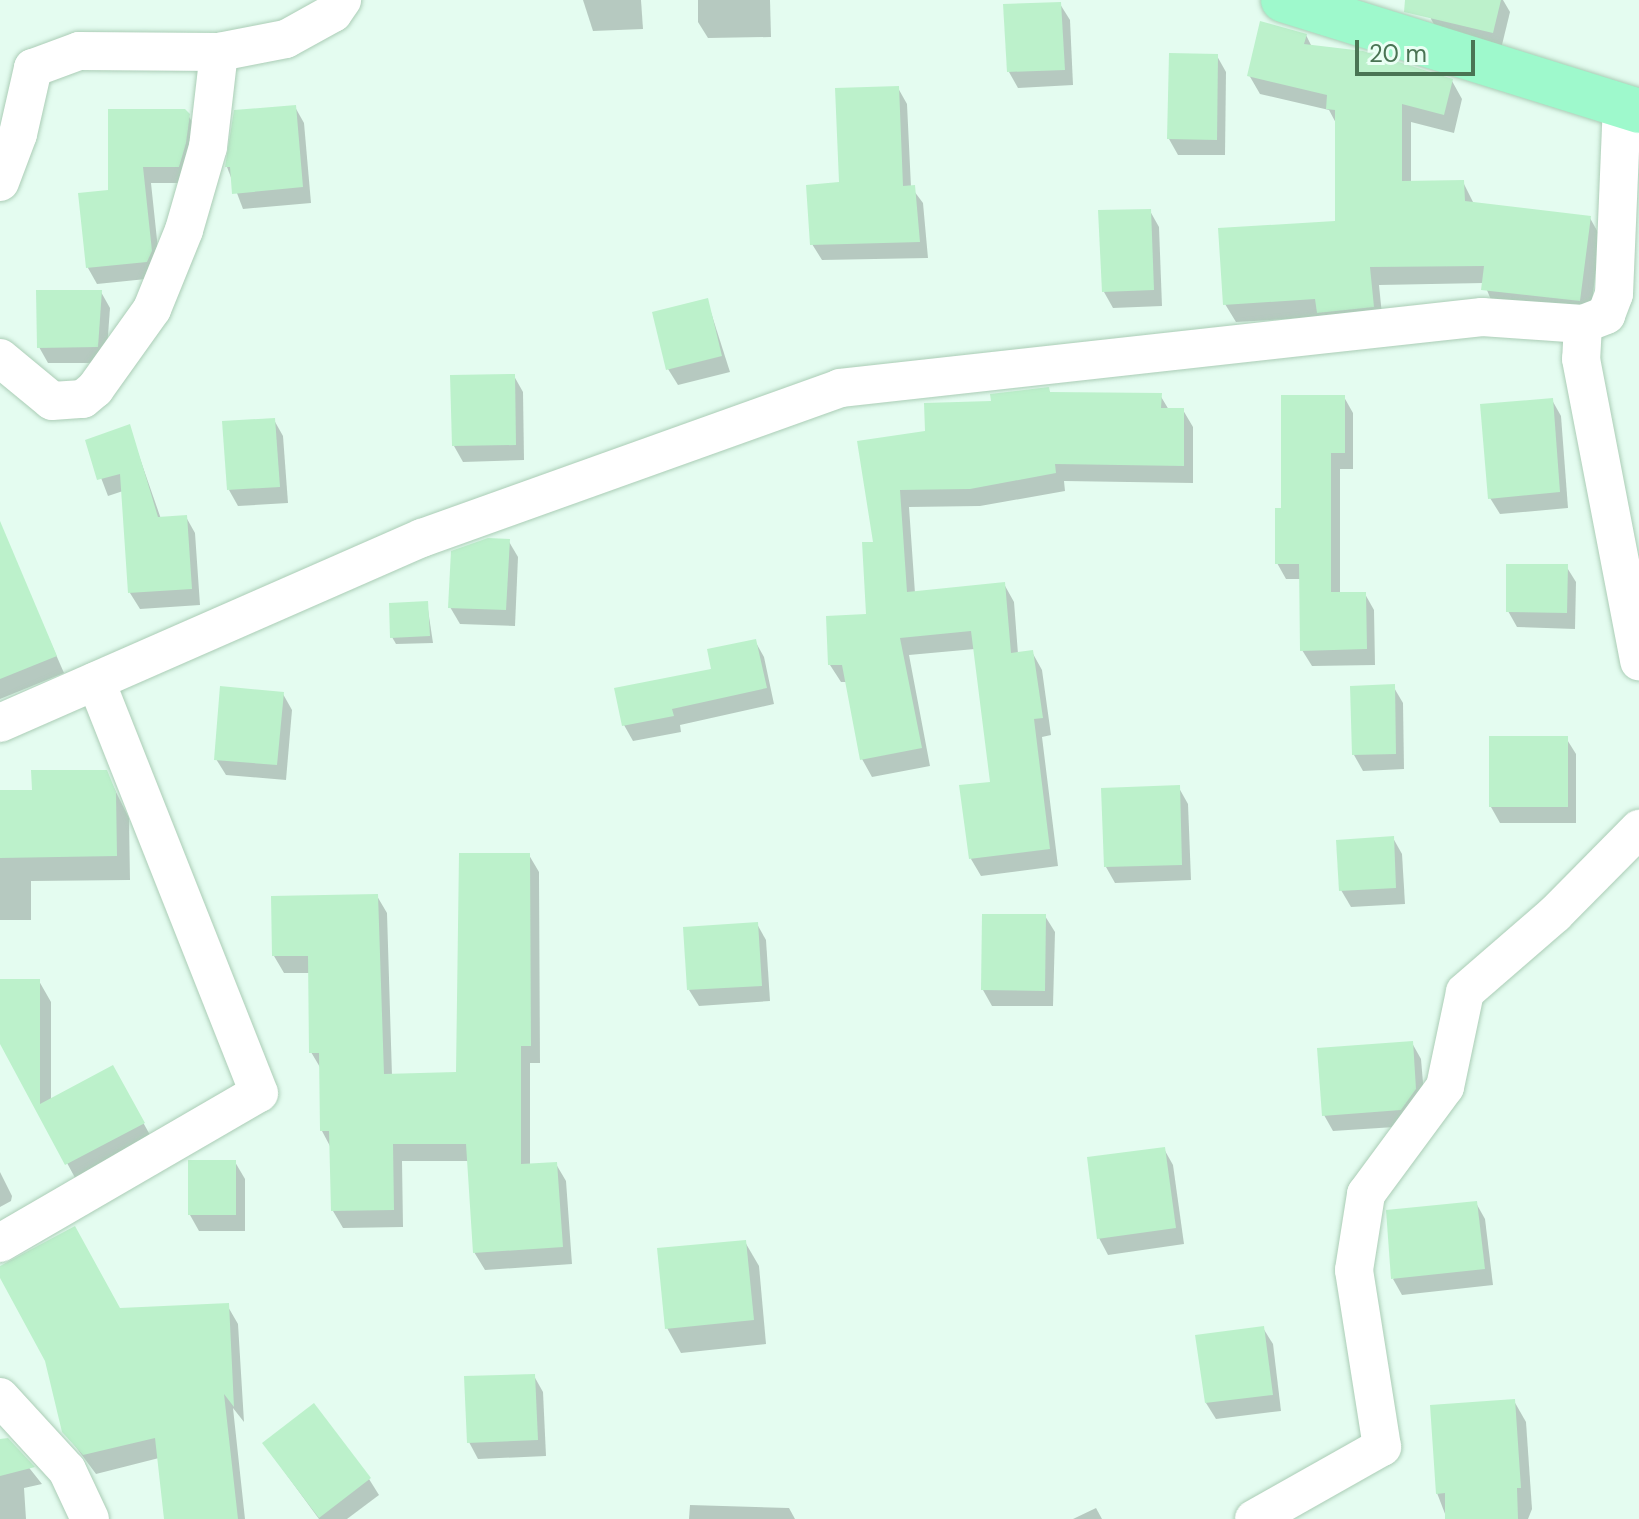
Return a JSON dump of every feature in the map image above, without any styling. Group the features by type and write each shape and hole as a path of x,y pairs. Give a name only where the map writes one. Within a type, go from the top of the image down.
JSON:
{"main road":[{"path":"1283,0 1631,108"}],"street":[{"path":"0,182 18,134 33,68 79,51 219,52 286,39 333,13 342,0"},
{"path":"0,358 52,401 83,399 95,389 152,309 184,230 208,147 219,52"},
{"path":"0,723 422,538 840,388 1482,317 1583,324 1606,315 1614,294 1631,108"},
{"path":"1583,324 1581,359 1639,661"},
{"path":"0,1243 259,1093 96,681"},
{"path":"1254,1519 1382,1447 1354,1270 1366,1194 1445,1087 1465,992 1555,914 1639,829"},
{"path":"0,1397 67,1470 90,1519"}],"building":[{"path":"1405,0 1501,0 1493,33 1404,12"},
{"path":"1061,2 1065,70 1007,72 1003,4"},
{"path":"1260,21 1307,34 1304,44 1363,51 1453,79 1444,115 1402,104 1402,181 1464,180 1465,201 1591,216 1580,301 1481,290 1484,266 1370,267 1374,307 1317,313 1315,299 1223,305 1218,228 1335,221 1335,110 1326,109 1327,95 1247,76"},
{"path":"1169,53 1218,54 1217,140 1167,139"},
{"path":"899,86 903,186 915,185 920,242 810,245 806,185 839,182 835,88"},
{"path":"296,105 303,187 232,194 230,167 225,167 234,110"},
{"path":"108,109 185,109 190,114 179,167 143,167 152,251 147,262 86,268 78,193 108,190"},
{"path":"1151,209 1154,290 1102,292 1098,210"},
{"path":"36,290 102,290 98,347 37,348"},
{"path":"708,298 722,356 666,370 652,312"},
{"path":"515,374 516,445 452,446 450,375"},
{"path":"1049,387 1050,392 1162,393 1161,408 1184,408 1184,466 1055,464 1056,473 970,489 900,490 907,592 1005,582 1011,653 1033,650 1043,718 1034,719 1050,849 969,859 959,785 990,782 971,631 900,638 922,748 860,760 842,665 828,665 826,616 866,614 862,542 873,542 857,441 925,431 924,403 991,401 990,394"},
{"path":"1281,395 1345,395 1345,453 1331,453 1331,592 1366,592 1367,649 1300,651 1299,564 1275,564 1275,508 1281,508"},
{"path":"1553,398 1560,492 1488,499 1480,404"},
{"path":"275,418 280,487 227,490 222,421"},
{"path":"130,424 158,517 187,515 192,589 128,593 120,474 97,480 85,440"},
{"path":"0,521 57,656 0,679"},
{"path":"488,538 510,539 506,610 448,608 451,551"},
{"path":"1506,564 1568,564 1567,613 1506,612"},
{"path":"428,601 430,636 390,638 389,603"},
{"path":"756,639 767,688 672,709 674,716 622,726 614,688 711,669 707,649"},
{"path":"1395,684 1396,754 1352,755 1350,686"},
{"path":"220,686 284,692 277,765 214,760"},
{"path":"1489,736 1568,736 1568,807 1489,807"},
{"path":"31,770 107,770 116,792 117,856 0,858 0,790 32,790"},
{"path":"1180,785 1182,865 1104,867 1101,788"},
{"path":"1394,836 1396,888 1339,891 1336,840"},
{"path":"459,853 530,853 531,1046 521,1046 521,1164 557,1162 563,1247 473,1253 466,1144 393,1144 394,1210 331,1211 329,1131 320,1131 319,1053 309,1053 308,956 272,956 271,896 378,894 384,1074 456,1072"},
{"path":"982,914 1046,914 1045,991 981,990"},
{"path":"758,922 762,986 687,990 683,927"},
{"path":"0,979 40,979 40,1104 113,1065 145,1123 65,1165 0,1044"},
{"path":"1413,1041 1416,1089 1401,1110 1322,1116 1317,1048"},
{"path":"1165,1147 1176,1228 1097,1239 1087,1157"},
{"path":"188,1160 236,1160 236,1215 188,1215"},
{"path":"1477,1201 1485,1269 1391,1279 1386,1210"},
{"path":"75,1226 120,1308 229,1303 234,1407 224,1394 238,1519 164,1519 155,1438 83,1455 62,1432 45,1361 0,1278 0,1266"},
{"path":"746,1240 754,1320 665,1329 657,1248"},
{"path":"1264,1326 1273,1395 1205,1403 1195,1335"},
{"path":"535,1374 538,1440 467,1443 464,1376"},
{"path":"1515,1399 1521,1488 1517,1488 1518,1519 1445,1519 1445,1493 1436,1494 1430,1405"},
{"path":"314,1403 371,1478 319,1518 262,1443"},
{"path":"8,1438 35,1467 0,1476 0,1439"}]}
